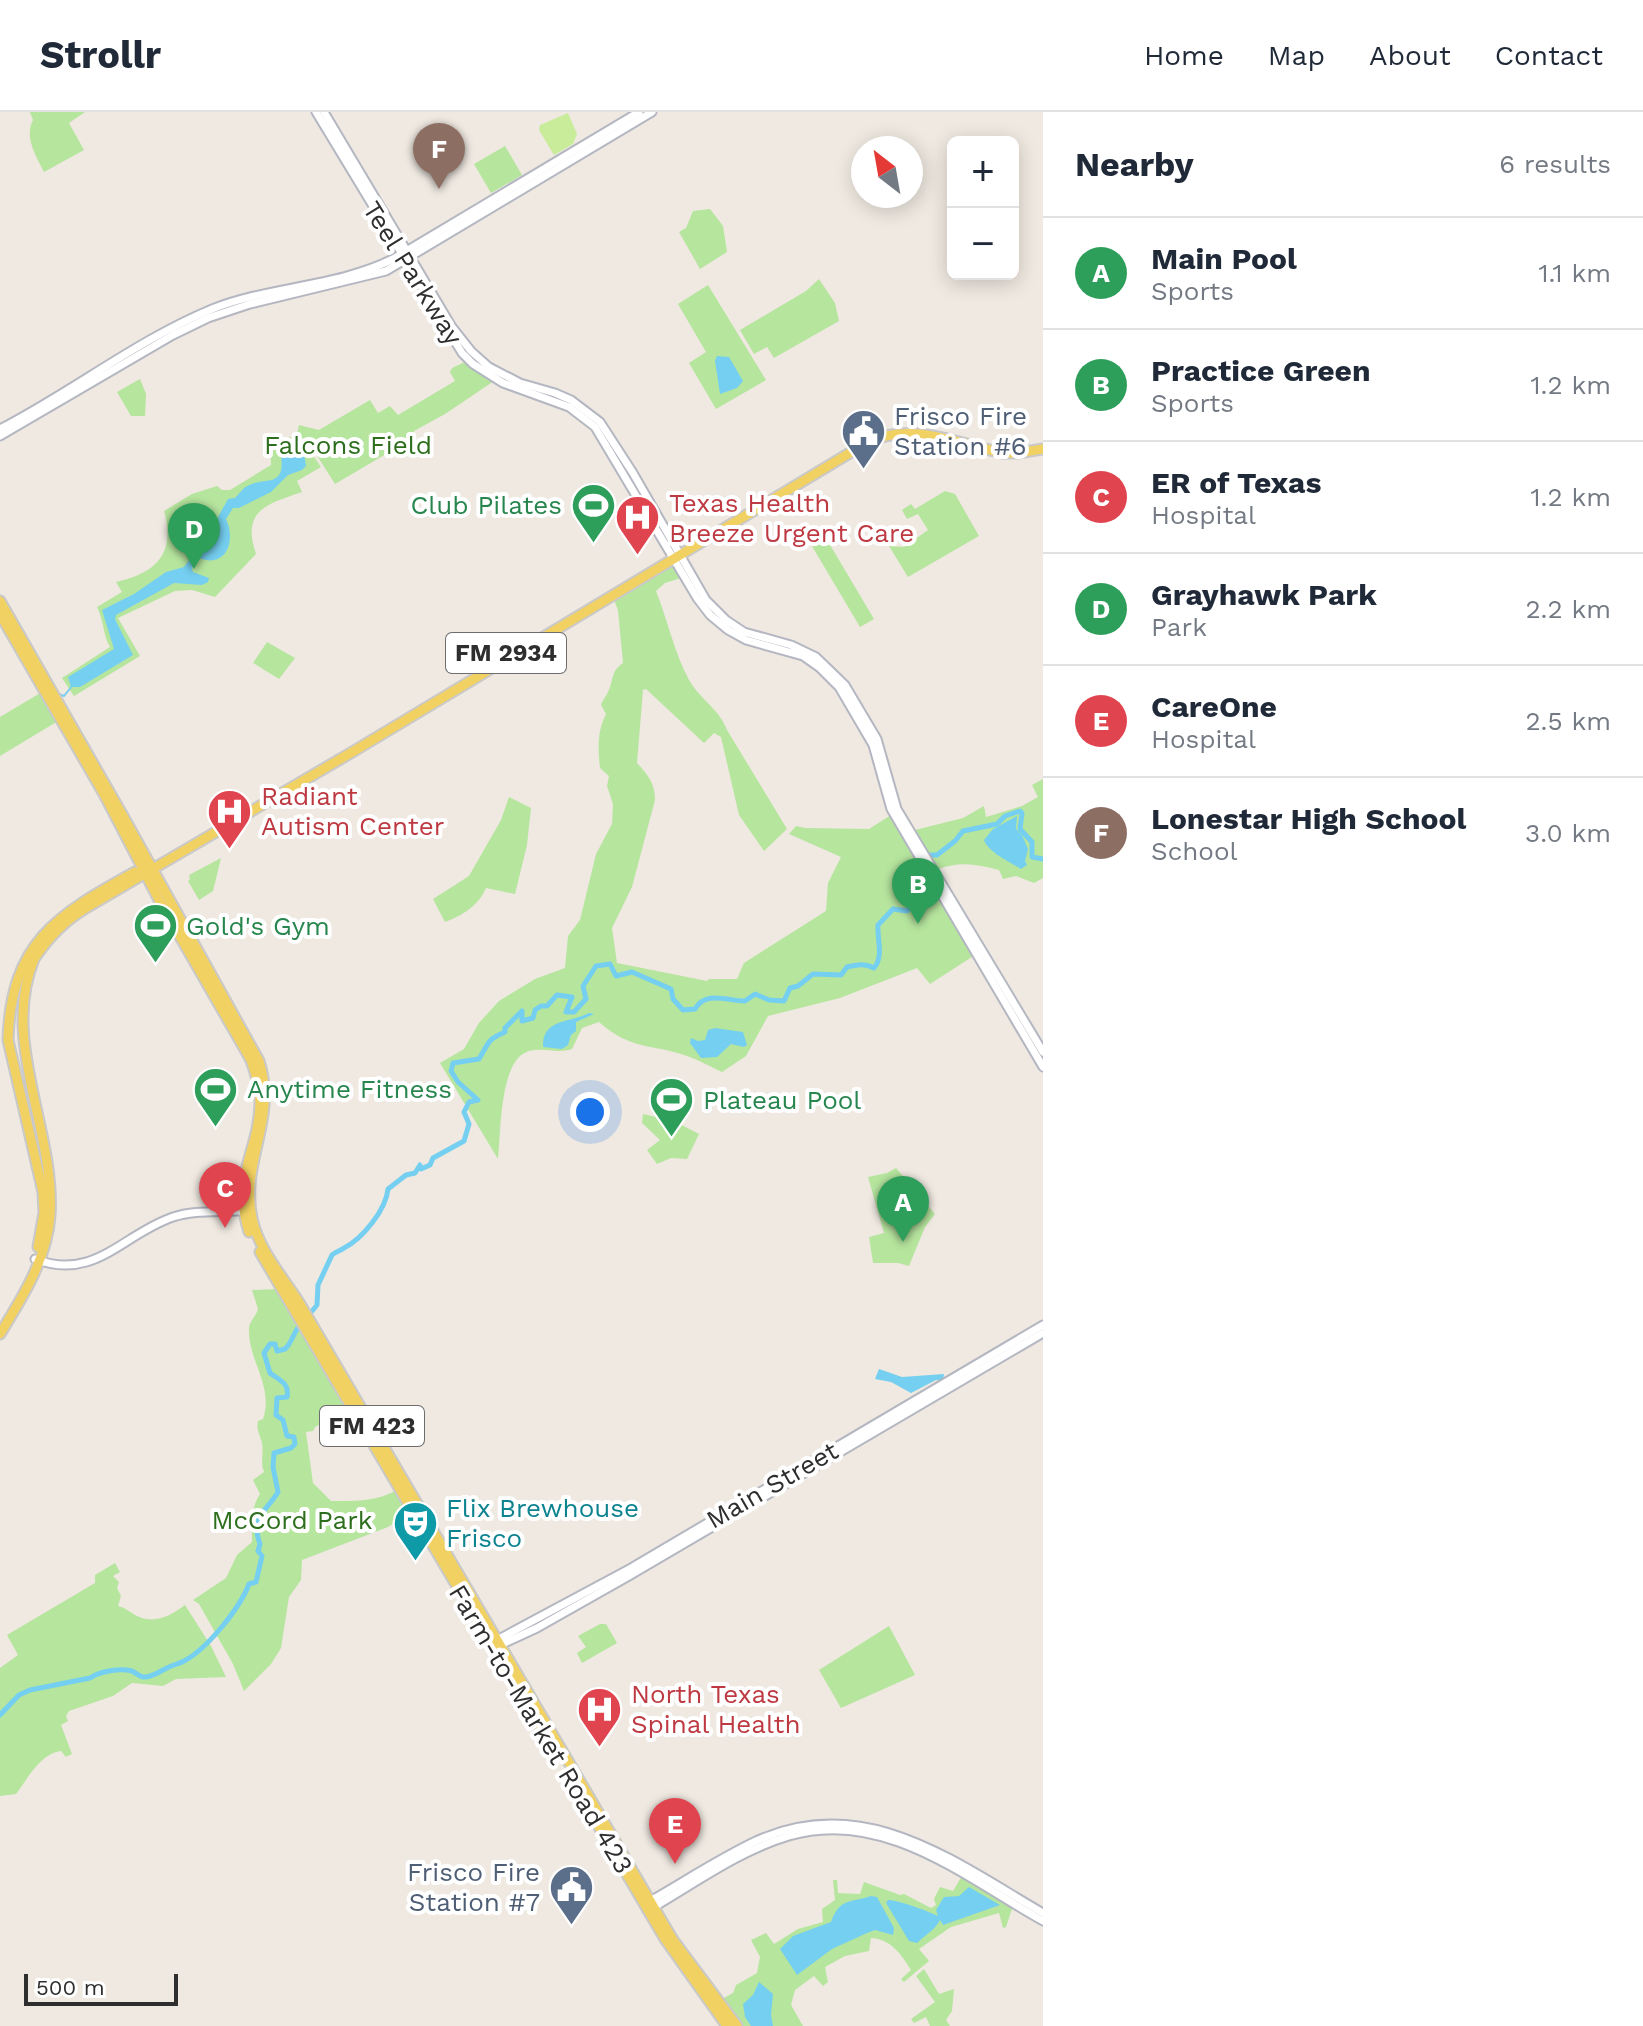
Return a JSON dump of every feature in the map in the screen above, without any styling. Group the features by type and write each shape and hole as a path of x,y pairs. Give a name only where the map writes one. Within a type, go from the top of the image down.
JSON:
{"main road":[{"name":"Teel Parkway","path":"316,112 356,173 462,353 503,383 555,400 590,422 650,510 700,596 724,623 746,640 769,643 808,659 839,687 873,745 886,797 1043,1052"},
{"name":"Teel Parkway","path":"324,112 356,173"},
{"path":"0,436 171,336 208,318 250,304 367,277 637,116 652,112"},
{"path":"0,429 200,314 246,298 357,273 406,256"},
{"name":"FM 2934","path":"147,869 877,433 902,428 932,430 1011,448 1043,446"},
{"name":"Farm-to-Market Road 423","path":"0,601 248,1053 260,1103 259,1129 243,1176 247,1208 257,1236 606,1832 687,1962 737,2026"},
{"name":"Farm-to-Market Road 423","path":"0,614 51,696"},
{"name":"Teel Parkway","path":"930,868 1043,1067"},
{"path":"0,1334 38,1258 42,1228 43,1192 8,1040 16,981 41,937 68,911 147,869"},
{"path":"38,1258 67,1265 90,1261 156,1223 186,1210 247,1208"},
{"path":"0,1322 20,1292"},
{"name":"Main Street","path":"498,1642 537,1628 1043,1325"},
{"name":"Farm-to-Market Road 423","path":"311,1331 498,1642 655,1922 687,1962"},
{"name":"Main Street","path":"610,1583 1043,1333"},
{"path":"652,1904 758,1848 789,1836 837,1830 868,1833 898,1841 1043,1913"},
{"path":"963,1871 1043,1921"},
{"name":"Farm-to-Market Road 423","path":"716,2003 727,2026"}],"green space":[{"path":"30,112 85,112 69,123 84,150 44,172 30,140 33,120"},
{"path":"568,113 577,134 573,144 554,155 539,130 540,125"},
{"path":"505,146 522,175 491,193 474,164"},
{"path":"710,209 723,226 727,252 700,269 679,232 686,228 693,211"},
{"path":"819,279 835,303 839,321 774,358 767,347 754,354 740,330 806,291"},
{"path":"708,285 766,380 716,409 689,363 706,352 678,304"},
{"name":"Falcons Field","path":"467,361 494,381 414,431 415,443 398,447 335,484 309,443 297,434 299,425 319,430 370,400 378,413 390,406 398,415 455,381 450,372 452,368"},
{"path":"140,379 146,394 145,416 131,416 117,392"},
{"path":"294,437 308,448 321,467 297,481 302,492 260,511 252,527 256,554 215,597 192,590 175,591 118,618 140,656 74,696 62,678 110,647 97,607 122,592 116,582 142,573 160,559 167,539 164,511 192,494 217,486 230,490 271,465 270,438"},
{"path":"945,491 955,494 979,536 908,577 889,546 904,547 928,530 918,514 907,519 902,510 911,504 915,509"},
{"path":"820,528 874,619 860,627 806,536"},
{"path":"673,564 681,578 665,583 656,591 684,669 694,687 720,716 787,829 764,851 739,815 721,737 714,733 704,743 646,689 643,690 637,763 650,780 655,800 632,887 612,928 617,963 707,981 737,979 744,963 826,911 828,883 841,857 789,834 796,826 869,829 891,815 975,955 930,984 917,968 840,998 768,1016 746,1056 722,1072 687,1056 621,1038 599,1022 582,1028 572,1049 529,1051 519,1057 512,1068 503,1099 498,1159 440,1063 464,1049 479,1023 499,1001 535,979 565,968 568,936 580,920 596,854 612,824 613,804 607,786 609,776 600,768 599,747 606,714 601,705 614,673 623,663 618,610 614,600"},
{"path":"267,642 295,658 279,679 253,663"},
{"path":"42,692 58,721 0,756 0,717"},
{"path":"1043,779 1043,878 1034,883 1016,876 1003,879 999,870 968,864 938,869 915,830 963,818 984,806 986,817 1022,806 1038,797 1032,785"},
{"path":"509,797 531,808 527,845 515,894 486,888 469,909 445,922 433,899 469,876 501,820"},
{"path":"221,858 213,891 199,900 188,881 189,875"},
{"path":"643,1114 674,1121 699,1134 687,1159 671,1158 657,1164 647,1150 660,1140 642,1123"},
{"path":"896,1168 935,1214 925,1227 909,1266 873,1263 869,1237 884,1233 868,1177"},
{"name":"McCord Park","path":"279,1289 349,1407 313,1431 306,1432 313,1483 331,1501 372,1499 395,1491 408,1514 388,1527 302,1560 301,1580 289,1597 281,1648 271,1664 244,1691 233,1664 199,1604 193,1600 226,1578 237,1555 252,1542 253,1511 260,1494 253,1480 264,1472 258,1421 263,1419 266,1408 263,1385 250,1342 250,1325 258,1309 252,1290"},
{"path":"115,1563 120,1572 113,1576 119,1582 117,1588 121,1596 118,1606 142,1618 154,1619 185,1605 226,1677 176,1679 163,1686 132,1683 113,1696 69,1711 66,1716 68,1721 61,1725 72,1754 66,1757 61,1751 47,1757 16,1794 0,1796 0,1668 18,1655 7,1635 95,1583 95,1575"},
{"path":"606,1624 617,1643 582,1663 577,1653 586,1647 578,1636"},
{"path":"889,1626 915,1675 841,1708 819,1670"},
{"path":"962,1876 1013,1906 1006,1927 1003,1928 999,1913 951,1927 919,1949 929,1961 904,1982 901,1979 911,1970 903,1958 890,1944 871,1938 869,1951 845,1956 825,1967 828,1982 823,1986 814,1976 795,1990 791,2005 803,2026 738,2026 723,2003 736,1985 757,1973 760,1957 751,1940 766,1933 774,1944 798,1929 823,1922 822,1909 835,1900 833,1880 837,1880 838,1893 860,1894 864,1882 904,1894 931,1908 936,1905 934,1899 940,1887 953,1891"},
{"path":"924,1969 939,1994 954,1989 952,2011 946,2020 950,2026 930,2026 926,2017 914,2023 911,2019 935,2002 916,1976"}],"water":[{"path":"717,356 729,357 743,381 737,388 720,394 715,361"},
{"path":"294,446 304,453 306,466 288,475 271,492 233,508 226,519 230,536 227,550 216,560 199,558 192,568 193,572 209,578 208,582 202,585 174,583 116,615 115,619 133,655 80,687 71,687 68,677 114,649 102,610 134,594 166,572 184,567 197,549 214,541 219,531 218,517 228,499 235,498 251,484 276,478 282,466 281,454"},
{"path":"1017,816 1016,829 1028,849 1027,865 1021,869 995,853 984,840 993,829"},
{"path":"594,1014 576,1022 576,1031 568,1045 562,1049 543,1047 547,1031 552,1026"},
{"path":"708,1030 743,1032 747,1045 731,1044 717,1057 701,1058 690,1043 691,1038 705,1040"},
{"path":"879,1369 902,1377 944,1374 943,1381 936,1380 911,1393 891,1382 875,1379"},
{"path":"969,1887 1000,1905 943,1925 940,1920 917,1943 909,1941 886,1903 888,1900 898,1902 938,1916 936,1910 944,1897 959,1896"},
{"path":"877,1897 894,1928 893,1935 875,1930 867,1933 832,1949 797,1975 780,1949 793,1936 831,1922 842,1905"},
{"path":"759,1982 773,1994 773,2026 751,2026 745,2017 743,2004 753,1995"}],"waterway":[{"path":"59,694 64,696 72,686"},
{"path":"308,1316 317,1305 318,1285 332,1255 365,1231 383,1206 388,1189 406,1175 415,1173 420,1165 421,1169 430,1165 433,1158 464,1141 469,1124 464,1112 469,1102 478,1100 458,1082 451,1071 453,1063 479,1059 489,1042 505,1032 505,1028 522,1011 522,1021 533,1018 535,1010 547,1006 557,995 572,997 566,1012 574,1012 586,999 583,986 596,966 610,964 616,976 632,972 671,989 673,999 683,1010 695,1009 711,998 745,1001 755,994 769,1000 784,1001 790,988 798,986 813,974 841,975 847,967 857,965 874,968 879,953 878,925 893,909 907,911 923,863 929,855 937,855 955,841 963,831 997,824 1005,816 1020,811 1020,829 1032,842 1032,857 1043,859"},
{"path":"0,1715 19,1695 30,1690 116,1670 132,1671 143,1677 153,1675 193,1655 231,1616 249,1584 256,1582 262,1556 258,1551 258,1521 278,1492 273,1467 274,1453 295,1444 294,1437 287,1436 283,1420 276,1415 277,1398 287,1397 287,1388 270,1373 264,1353 270,1344 275,1344 277,1351 285,1349 302,1323"}],"place":[{"name":"Lonestar High School","path":"439,189"},
{"name":"Frisco Fire Station #6","path":"863,470"},
{"name":"Club Pilates","path":"593,544"},
{"name":"Texas Health Breeze Urgent Care","path":"638,557"},
{"name":"Grayhawk Park","path":"194,569"},
{"name":"Radiant Autism Center","path":"230,850"},
{"name":"Practice Green","path":"918,924"},
{"name":"Gold's Gym","path":"155,965"},
{"name":"Anytime Fitness","path":"216,1128"},
{"name":"Plateau Pool","path":"672,1139"},
{"name":"ER of Texas","path":"225,1228"},
{"name":"Main Pool","path":"903,1242"},
{"name":"Flix Brewhouse Frisco","path":"415,1562"},
{"name":"North Texas Spinal Health","path":"600,1748"},
{"name":"CareOne","path":"675,1864"},
{"name":"Frisco Fire Station #7","path":"571,1926"}]}
